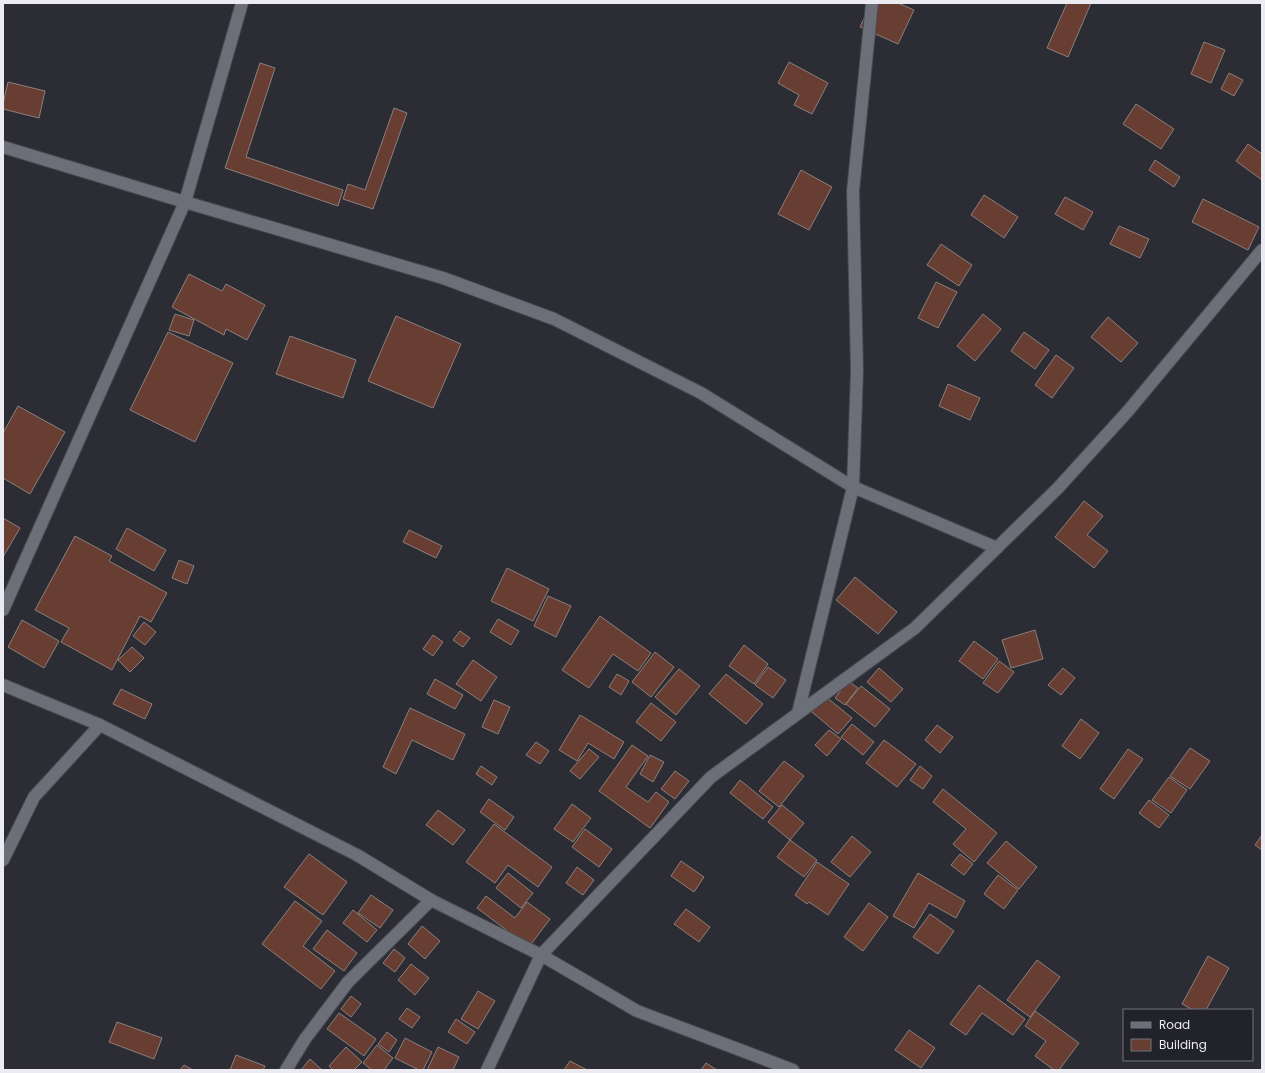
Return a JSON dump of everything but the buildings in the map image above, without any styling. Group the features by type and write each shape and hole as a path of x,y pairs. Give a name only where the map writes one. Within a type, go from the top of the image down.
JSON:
{"street":[{"path":"3,610 185,202 242,3"},
{"path":"798,713 854,487 856,370 853,191 872,3"},
{"path":"3,146 185,202 443,278 554,319 701,393 854,487 997,548"},
{"path":"487,1070 541,954 710,777 915,628 997,548 1058,488 1128,412 1262,250"},
{"path":"3,685 100,725 357,855 431,900 541,954 637,1011 777,1067 793,1070"},
{"path":"3,860 34,797 100,725"},
{"path":"286,1070 305,1039 348,982 431,900"}]}
